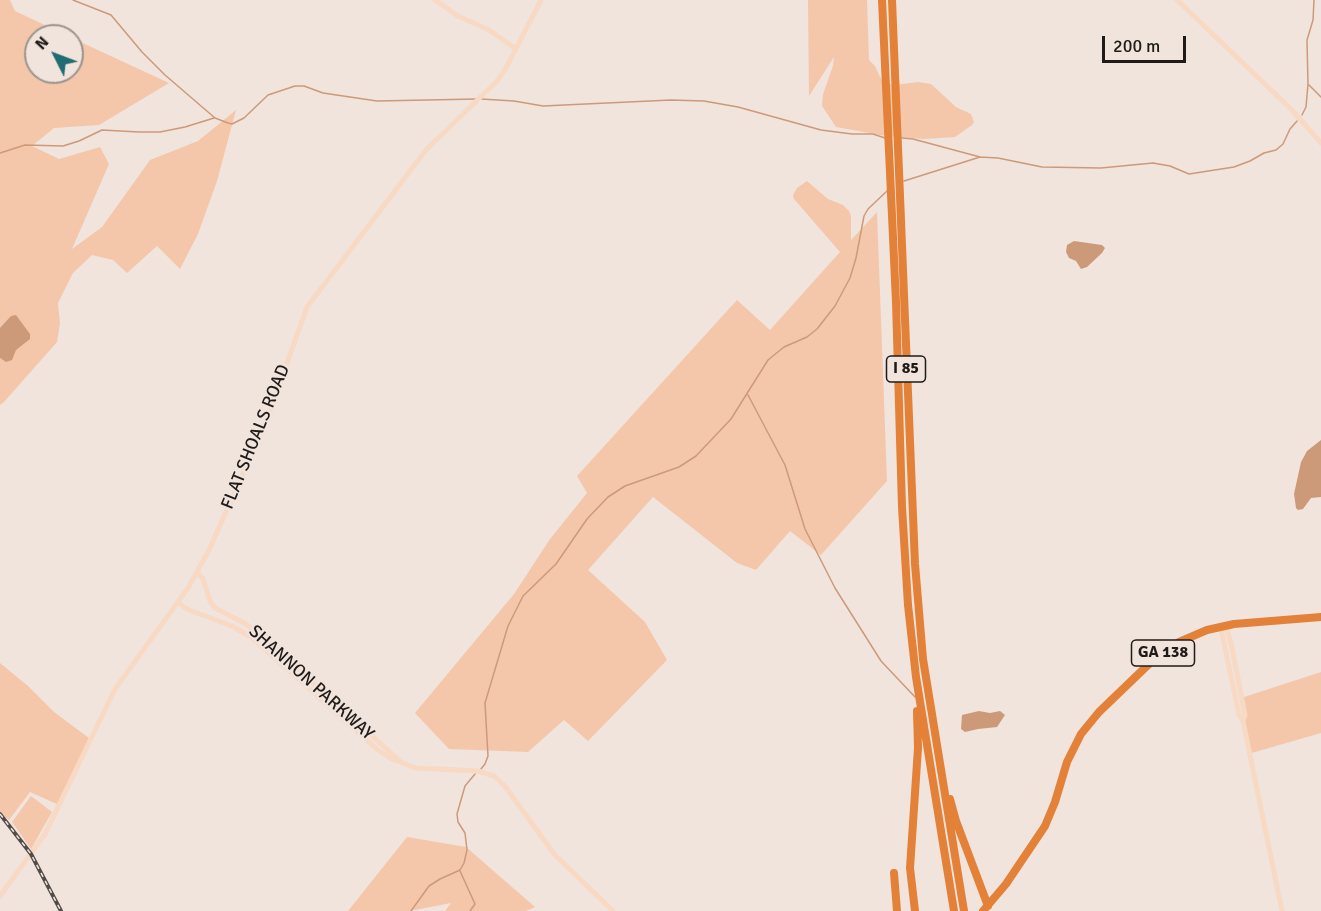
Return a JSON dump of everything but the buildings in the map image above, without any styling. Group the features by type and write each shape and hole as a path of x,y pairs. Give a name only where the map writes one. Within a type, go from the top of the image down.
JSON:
{"highway":[{"path":"877,0 885,74"},
{"name":"I 85","path":"882,0 902,507 909,605 916,677 954,911"},
{"name":"I 85","path":"892,0 915,564 923,659 964,911"},
{"name":"GA 138","path":"988,908 1045,826 1068,758 1088,724 1166,650 1192,635 1223,626 1321,617"},
{"path":"915,911 909,868 918,748 916,677"},
{"path":"939,760 956,821 988,908"},
{"path":"894,873 897,911"},
{"path":"980,882 990,891 1006,884"}],"street":[{"path":"435,0 458,16 489,30 516,49"},
{"name":"FLAT SHOALS ROAD","path":"0,896 45,834 115,689 178,603 197,572 266,422 307,307 418,160 497,81 541,0"},
{"path":"1177,0 1292,110 1321,143"},
{"name":"SHANNON PARKWAY","path":"197,572 214,608 246,624 382,747 407,766"},
{"path":"192,580 206,588"},
{"name":"SHANNON PARKWAY","path":"178,603 189,610 232,626 251,637 378,750 392,759 407,766 478,771 494,776 504,786 555,855 614,911"},
{"path":"1235,665 1237,662 1231,634 1232,630 1241,624"},
{"path":"1223,626 1228,632 1235,665 1245,715 1242,721"},
{"path":"1223,626 1222,633 1282,911"}],"shaded area":[{"path":"0,0 10,0 15,11 43,24 24,24 24,84 84,84 84,44 169,83 99,125 54,128 32,146 59,159 100,147 109,164 72,249 102,227 150,160 198,141 236,110 217,181 198,234 180,269 157,246 127,273 113,260 92,255 73,273 58,303 60,323 57,342 0,405"},
{"path":"808,0 867,0 869,60 880,77 886,83 894,85 918,82 931,84 956,107 971,114 974,122 972,125 955,137 924,139 886,136 836,127 822,106 823,94 834,57 809,96"},
{"path":"807,181 828,199 843,205 849,211 851,240 877,212 887,481 821,555 790,531 756,570 737,563 653,497 588,570 645,622 667,660 588,741 564,720 528,752 449,749 415,713 514,594 550,539 587,493 577,476 737,300 770,330 840,252 794,199 793,195 797,188"},
{"path":"1074,241 1102,245 1105,248 1087,267 1081,269 1066,252 1067,245"},
{"path":"16,315 30,334 30,339 16,350 12,360 6,362 0,358 0,328 11,316"},
{"path":"1321,440 1321,497 1311,498 1303,509 1298,510 1294,494 1301,462 1307,451"},
{"path":"0,663 54,712 89,738 59,805 30,792 9,820 0,812"},
{"path":"1321,672 1321,733 1248,754 1241,698"},
{"path":"979,711 990,713 1000,711 1005,715 997,727 965,732 961,729 962,715"},
{"path":"31,796 52,812 31,849 12,822"},
{"path":"407,837 466,847 535,907 526,911 445,911 451,903 410,911 348,911"}],"waterway":[{"path":"73,0 111,15 165,75 215,118 232,124 244,118 268,95 295,86 304,86 323,93 377,101 477,99"},
{"path":"1302,115 1306,107 1307,40 1313,20 1314,0"},
{"path":"1309,85 1321,97"},
{"path":"481,99 543,106 671,100 704,101 738,107 821,130 873,134 885,138"},
{"path":"0,153 25,145 63,146 102,130 160,132 214,118"},
{"path":"902,138 980,157 998,158 1042,167 1101,168 1153,163 1170,166 1189,174 1234,167 1276,150 1283,144 1290,129 1297,121"},
{"path":"904,181 980,157"},
{"path":"481,769 488,756 485,703 508,626 523,596 556,564 587,519 608,497 625,486 679,467 696,456 731,419 768,360 784,347 807,337 817,329 835,306 850,278 864,216 887,191"},
{"path":"748,395 785,465 805,529 835,588 881,661 915,697"},
{"path":"411,911 429,886 460,870 464,863 467,850 465,833 458,822 457,814 465,786 475,774"},
{"path":"460,871 475,904 470,911"}],"railway":[{"path":"0,814 31,854 61,911"}]}
